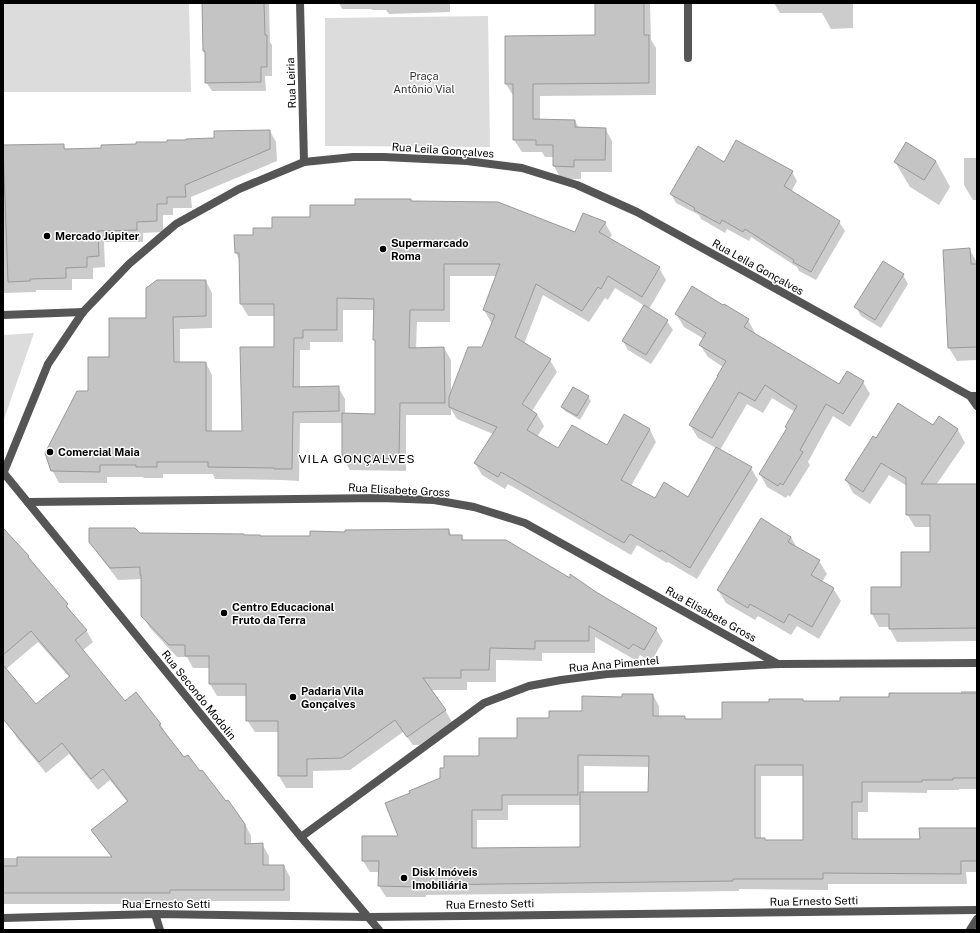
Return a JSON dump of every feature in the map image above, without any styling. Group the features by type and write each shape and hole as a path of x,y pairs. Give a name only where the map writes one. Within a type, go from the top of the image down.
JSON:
{"street":[{"name":"Rua Leiria","path":"300,3 304,162"},
{"path":"688,3 688,58"},
{"name":"Rua Leila Gonçalves","path":"3,473 48,364 83,312 129,264 176,224 239,189 304,162 352,157 467,160 522,168 578,185 636,212 973,396"},
{"path":"3,314 83,312"},
{"path":"973,396 977,406"},
{"name":"Rua Secondo Modolin","path":"3,473 300,837 379,930"},
{"name":"Rua Elisabete Gross","path":"28,502 381,498 434,500 474,507 525,523 778,664"},
{"name":"Rua Ana Pimentel","path":"300,837 484,703 529,686 607,674 778,664 977,663"},
{"name":"Rua Ernesto Setti","path":"3,918 155,914 369,917 977,910"},
{"path":"155,914 160,930"},
{"path":"970,930 977,919"}],"green space":[{"path":"3,3 189,3 191,92 3,92"},
{"name":"Praça Antônio Vial","path":"488,16 490,147 325,146 325,18"},
{"path":"34,333 3,422 3,335"}],"building":[{"path":"202,3 264,3 265,35 267,35 267,67 261,67 261,82 205,83"},
{"path":"595,3 644,3 644,35 649,35 649,83 533,84 533,119 575,120 575,127 606,128 605,160 574,160 574,167 553,166 553,145 536,145 536,140 513,140 513,84 505,84 505,36 595,35"},
{"path":"270,130 270,149 185,185 186,197 167,197 167,204 157,204 157,221 137,222 137,230 98,231 99,256 87,257 87,267 66,268 66,278 30,279 30,281 8,282 3,145 64,144 64,149 101,148 101,145 214,138 214,131"},
{"path":"736,140 793,171 784,186 840,221 811,272 793,262 794,260 745,229 743,232 722,220 720,224 694,210 695,208 670,194 698,146 724,162"},
{"path":"906,142 936,161 924,180 894,162"},
{"path":"355,199 498,202 575,232 583,213 606,222 599,232 660,267 642,297 608,276 601,289 598,287 582,311 536,284 515,337 551,359 522,404 537,414 527,430 558,448 572,425 607,445 624,414 650,429 621,480 655,498 664,482 688,497 716,447 752,467 690,568 661,550 660,552 630,534 624,543 501,472 498,477 474,463 497,427 449,407 449,397 468,347 482,347 495,315 483,310 500,264 444,264 444,310 410,310 409,348 444,347 445,403 400,403 399,459 342,458 342,413 375,414 375,340 373,340 374,299 337,298 337,330 303,330 303,338 294,338 293,387 339,386 339,411 293,412 292,469 208,467 208,462 157,462 157,467 136,467 136,465 100,465 100,472 51,471 45,453 77,391 88,391 88,357 109,357 109,318 146,318 146,288 157,280 206,280 206,316 173,317 174,362 206,362 206,431 242,431 240,347 274,347 274,304 240,304 239,253 235,253 234,235 253,235 253,228 272,228 272,217 310,217 310,205 355,205"},
{"path":"970,248 971,264 977,264 977,347 948,348 943,250"},
{"path":"883,261 904,274 875,320 854,307"},
{"path":"692,286 749,319 744,327 839,384 847,371 864,381 843,414 826,404 800,450 803,452 783,485 780,483 778,486 759,474 787,428 785,427 797,406 765,385 755,401 739,392 712,438 689,425 726,361 699,345 706,333 675,314"},
{"path":"644,305 668,320 646,355 622,341"},
{"path":"573,387 589,396 577,416 561,407"},
{"path":"898,403 933,425 939,416 958,429 921,484 977,484 977,628 889,629 889,614 871,614 871,587 901,587 901,552 930,552 930,515 906,515 906,478 881,463 863,492 845,480 873,436 876,438"},
{"path":"761,518 791,537 788,542 820,560 811,575 834,588 812,627 789,614 784,623 750,604 748,608 717,590"},
{"path":"3,528 29,556 28,557 68,604 66,606 87,630 75,640 125,701 136,692 184,757 188,755 200,771 202,770 226,801 228,800 245,824 245,844 263,843 263,865 284,865 284,890 170,890 170,893 3,893 3,866 17,866 17,857 112,857 91,830 128,801 103,769 91,779 62,743 39,762 3,719 3,665 36,704 70,676 31,631 3,655"},
{"path":"89,528 135,528 140,533 244,534 260,536 310,536 310,531 345,532 345,530 449,529 449,535 462,535 462,540 506,540 570,578 570,574 596,592 657,628 644,650 633,644 629,649 589,626 589,641 535,641 535,649 490,648 489,670 461,670 461,678 423,678 446,710 407,737 395,720 342,758 307,759 307,776 278,776 278,721 246,721 246,684 209,684 209,656 185,656 185,645 169,645 141,616 140,567 110,568 89,542"},
{"path":"889,693 977,693 977,778 922,780 922,782 862,782 862,802 852,802 852,839 920,839 919,828 977,828 977,861 961,861 961,874 823,873 823,879 733,879 733,881 420,885 420,887 378,886 379,861 362,861 362,836 398,836 385,803 410,793 409,791 440,778 440,768 444,768 444,756 479,756 479,738 517,738 517,718 549,718 549,711 582,711 582,696 622,697 622,694 653,694 653,716 685,716 685,719 722,719 722,702 769,702 769,699 840,701 840,697 889,697","holes":["578,755 649,756 648,792 580,792 580,847 472,848 472,810 502,810 502,795 578,795","755,765 803,765 803,840 765,840 765,838 755,838"]}],"place":[{"name":"Mercado Júpiter","path":"47,236"},
{"name":"Supermarcado Roma","path":"383,249"},
{"name":"Comercial Maia","path":"50,452"},
{"name":"Centro Educacional Fruto da Terra","path":"224,613"},
{"name":"Padaria Vila Gonçalves","path":"293,697"},
{"name":"Disk Imóveis Imobiliária","path":"404,878"}],"district":[{"name":"VILA GONÇALVES","path":"357,459"}]}
